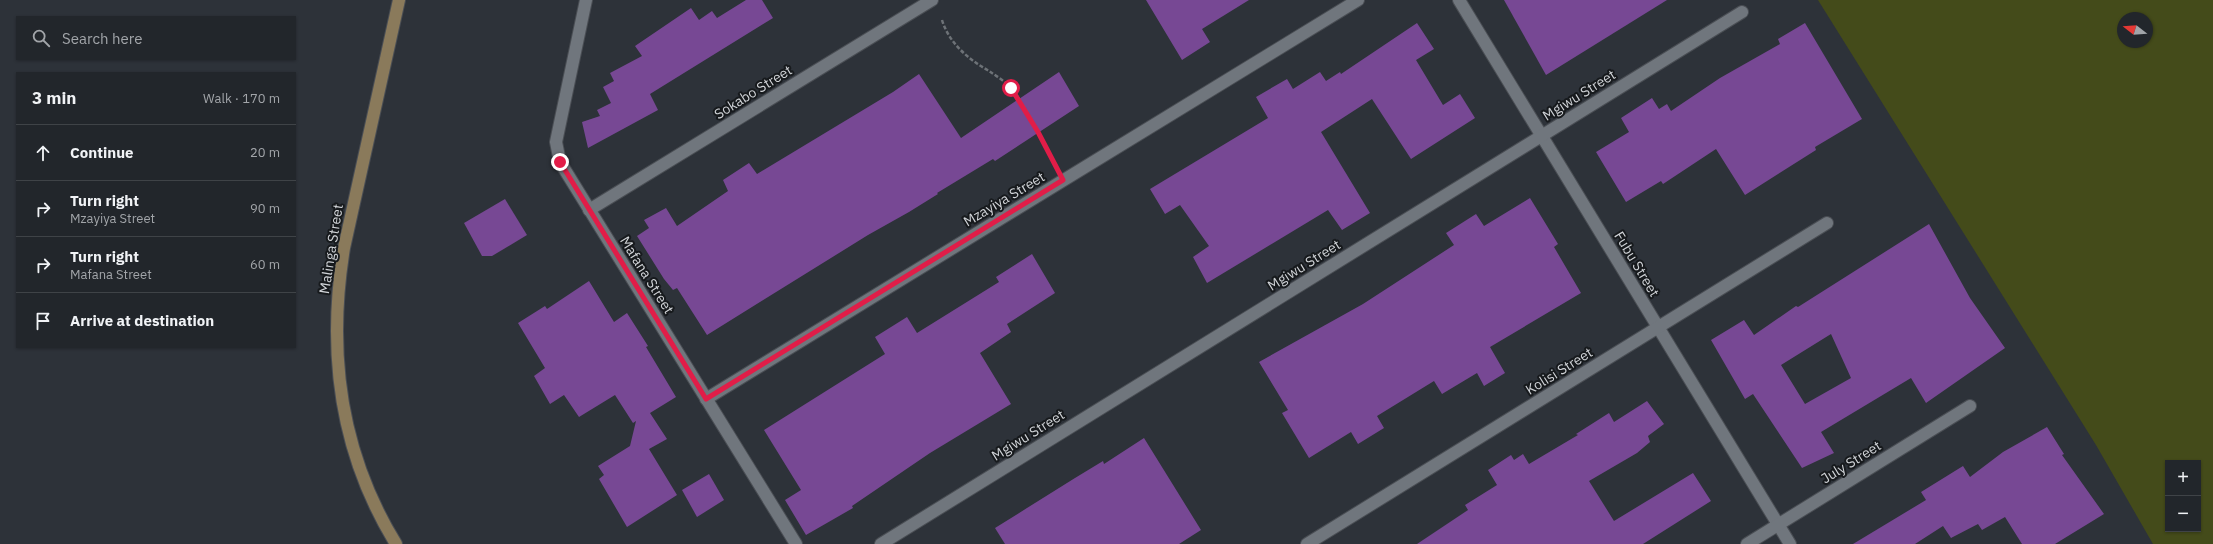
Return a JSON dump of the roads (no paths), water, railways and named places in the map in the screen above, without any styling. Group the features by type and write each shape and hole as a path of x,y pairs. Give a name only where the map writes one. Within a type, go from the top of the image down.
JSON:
{"street":[{"name":"Malinga Street","path":"396,544 370,493 350,435 341,397 336,356 336,322 338,281 344,248 399,0"},
{"name":"Mafana Street","path":"586,0 556,142 560,162 796,544"},
{"name":"Sokabo Street","path":"589,210 932,0"},
{"name":"Mzayiya Street","path":"706,399 1358,0"},
{"name":"Fubu Street","path":"1459,0 1790,544"},
{"name":"Mgiwu Street","path":"881,544 1742,12"},
{"name":"Kolisi Street","path":"1307,544 1827,223"},
{"name":"July Street","path":"1747,544 1970,406"}]}
